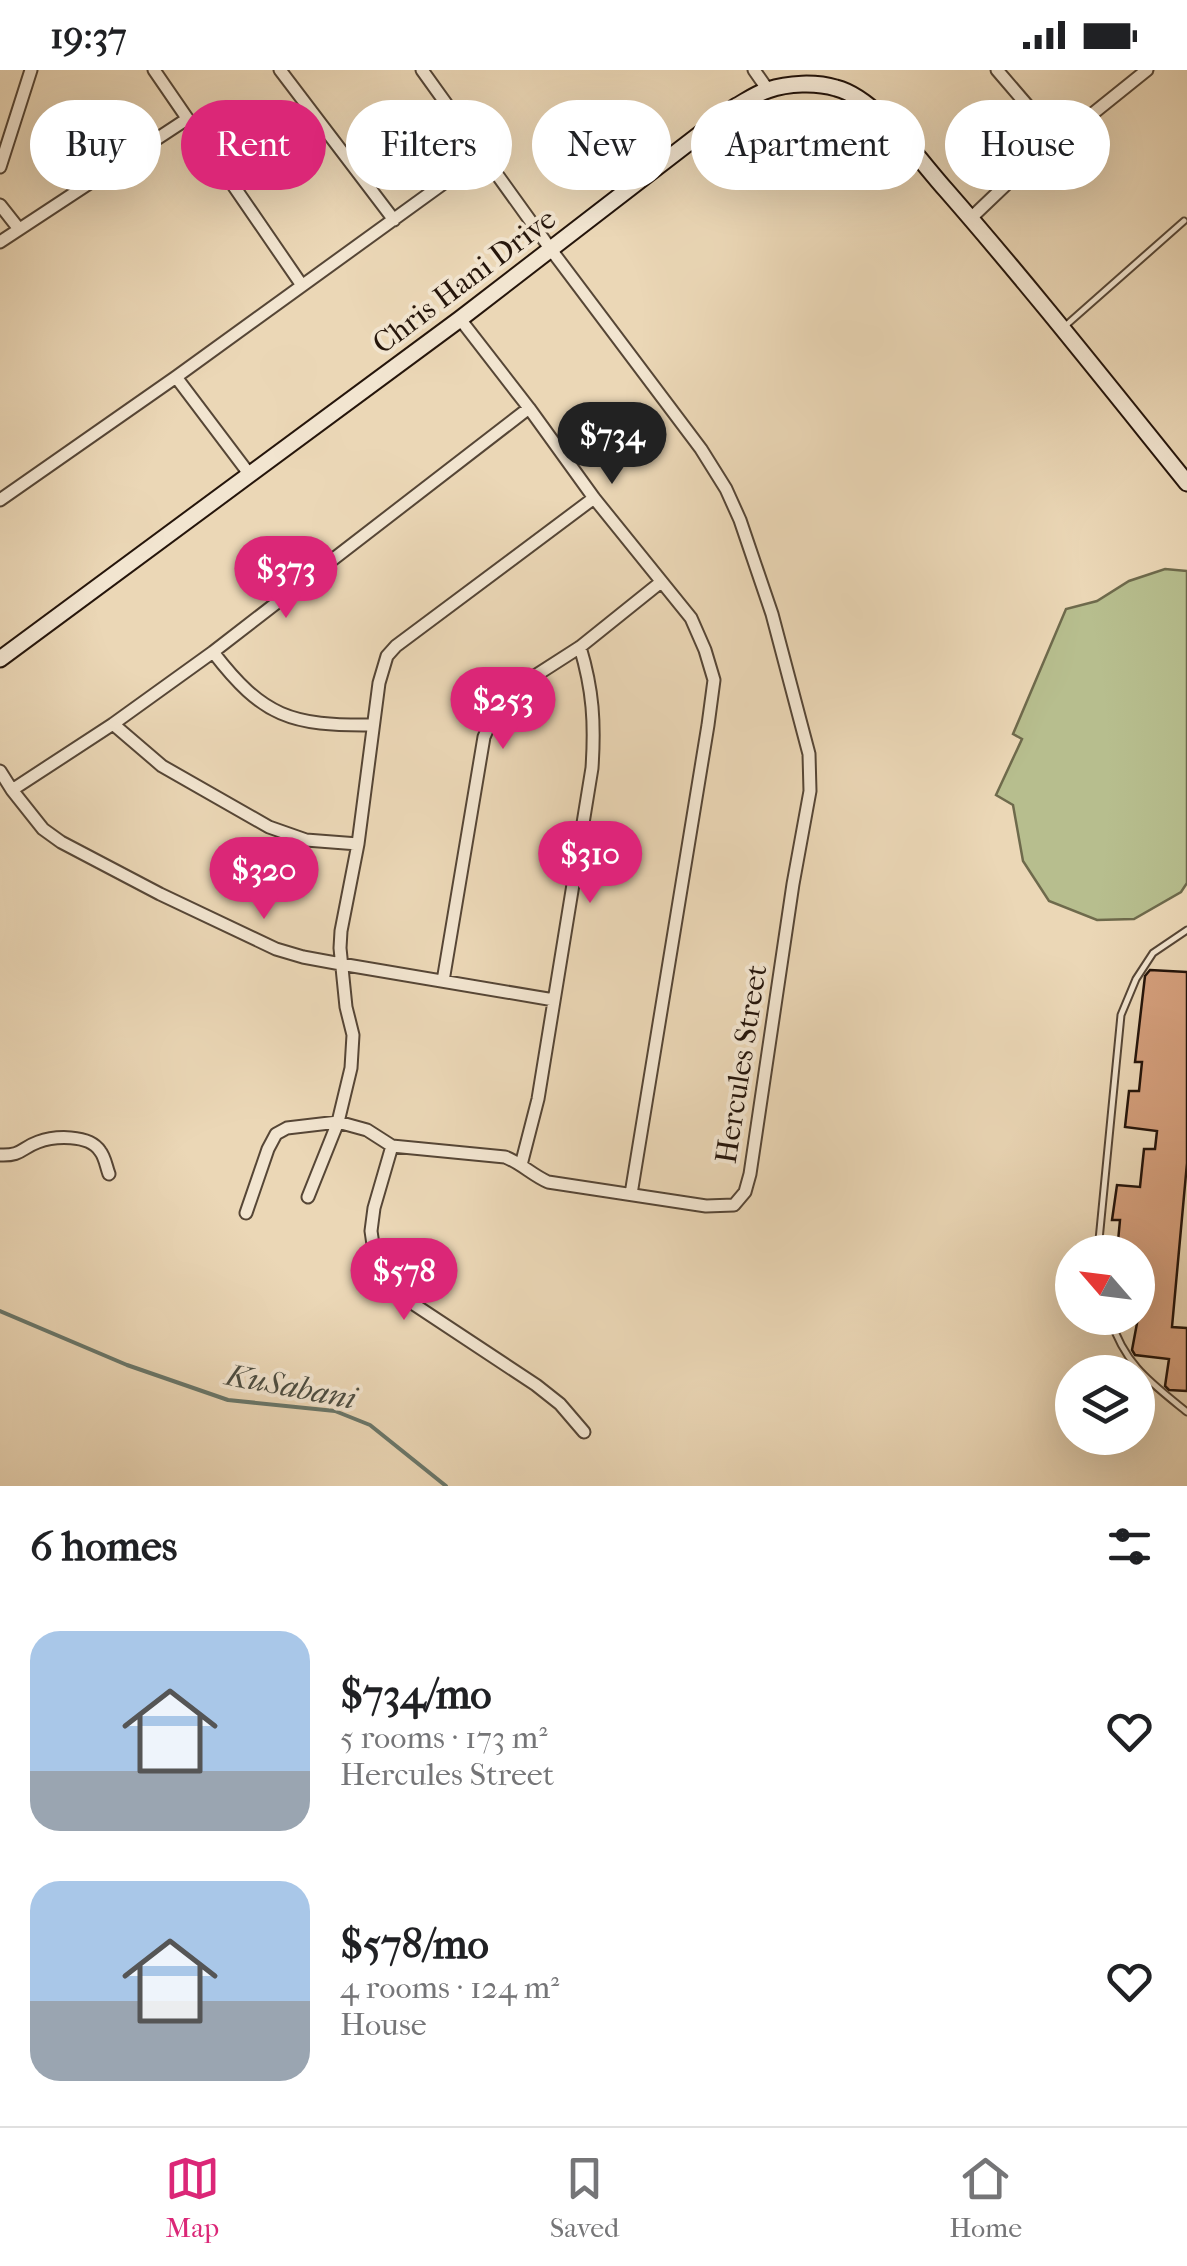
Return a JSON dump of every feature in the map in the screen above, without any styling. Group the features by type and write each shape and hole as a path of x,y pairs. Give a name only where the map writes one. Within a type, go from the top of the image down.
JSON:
{"street":[{"path":"0,167 31,70"},
{"path":"154,70 181,110"},
{"path":"280,70 394,220"},
{"path":"422,70 444,100"},
{"path":"754,70 768,90"},
{"path":"997,70 1023,100"},
{"path":"1106,100 1139,72"},
{"name":"Chris Hani Drive","path":"0,659 460,320 735,107 768,90 795,85 836,87 849,92 895,131 1185,476"},
{"path":"0,242 181,123"},
{"path":"236,190 302,284"},
{"path":"0,500 435,190"},
{"path":"510,190 552,250"},
{"path":"971,218 1000,190"},
{"path":"0,205 19,229"},
{"name":"Hercules Street","path":"392,1146 496,1154 548,1182 721,1207 734,1205 746,1192 750,1174 808,808 809,754 772,614 726,490 672,409 552,250"},
{"path":"460,320 594,498 691,618 714,680 631,1194"},
{"path":"176,376 250,475"},
{"path":"12,790 213,652 529,408"},
{"path":"308,1197 348,1088 353,1048 346,1008 342,931 387,656 594,498"},
{"path":"443,981 490,719 510,692 580,647 661,582"},
{"path":"522,1165 538,1099 593,753 595,724 590,681 580,647"},
{"path":"213,652 253,698 286,717 329,726 373,725"},
{"path":"112,724 162,766 270,827 306,840 358,844"},
{"path":"0,771 43,829 78,852 276,950 554,1000"},
{"path":"246,1213 268,1149 276,1134 287,1128 338,1122 366,1130 392,1146 370,1232 376,1265 384,1280 536,1385 560,1404 584,1432"},
{"path":"0,1155 22,1153 44,1140 75,1139 102,1152 108,1174"}],"lane":[{"path":"1062,330 1184,222"},
{"path":"1099,1235 1121,1015 1136,979 1153,953 1187,930"},
{"path":"1117,1335 1126,1355 1187,1412"}],"green space":[{"path":"1165,569 1187,571 1187,883 1181,892 1134,919 1097,920 1049,901 1023,861 1013,805 996,795 1022,739 1013,734 1066,609 1097,601 1129,581"}],"building":[{"path":"1150,970 1187,972 1187,1163 1172,1327 1187,1328 1187,1391 1169,1390 1165,1386 1169,1359 1135,1355 1132,1350 1135,1335 1155,1335 1155,1235 1119,1235 1120,1220 1112,1220 1117,1185 1140,1187 1144,1149 1155,1149 1157,1131 1125,1127 1129,1091 1139,1091 1142,1062 1135,1062 1145,976"}],"waterway":[{"name":"KuSabani","path":"0,1311 127,1365 228,1400 335,1411 370,1425 446,1486"}]}
